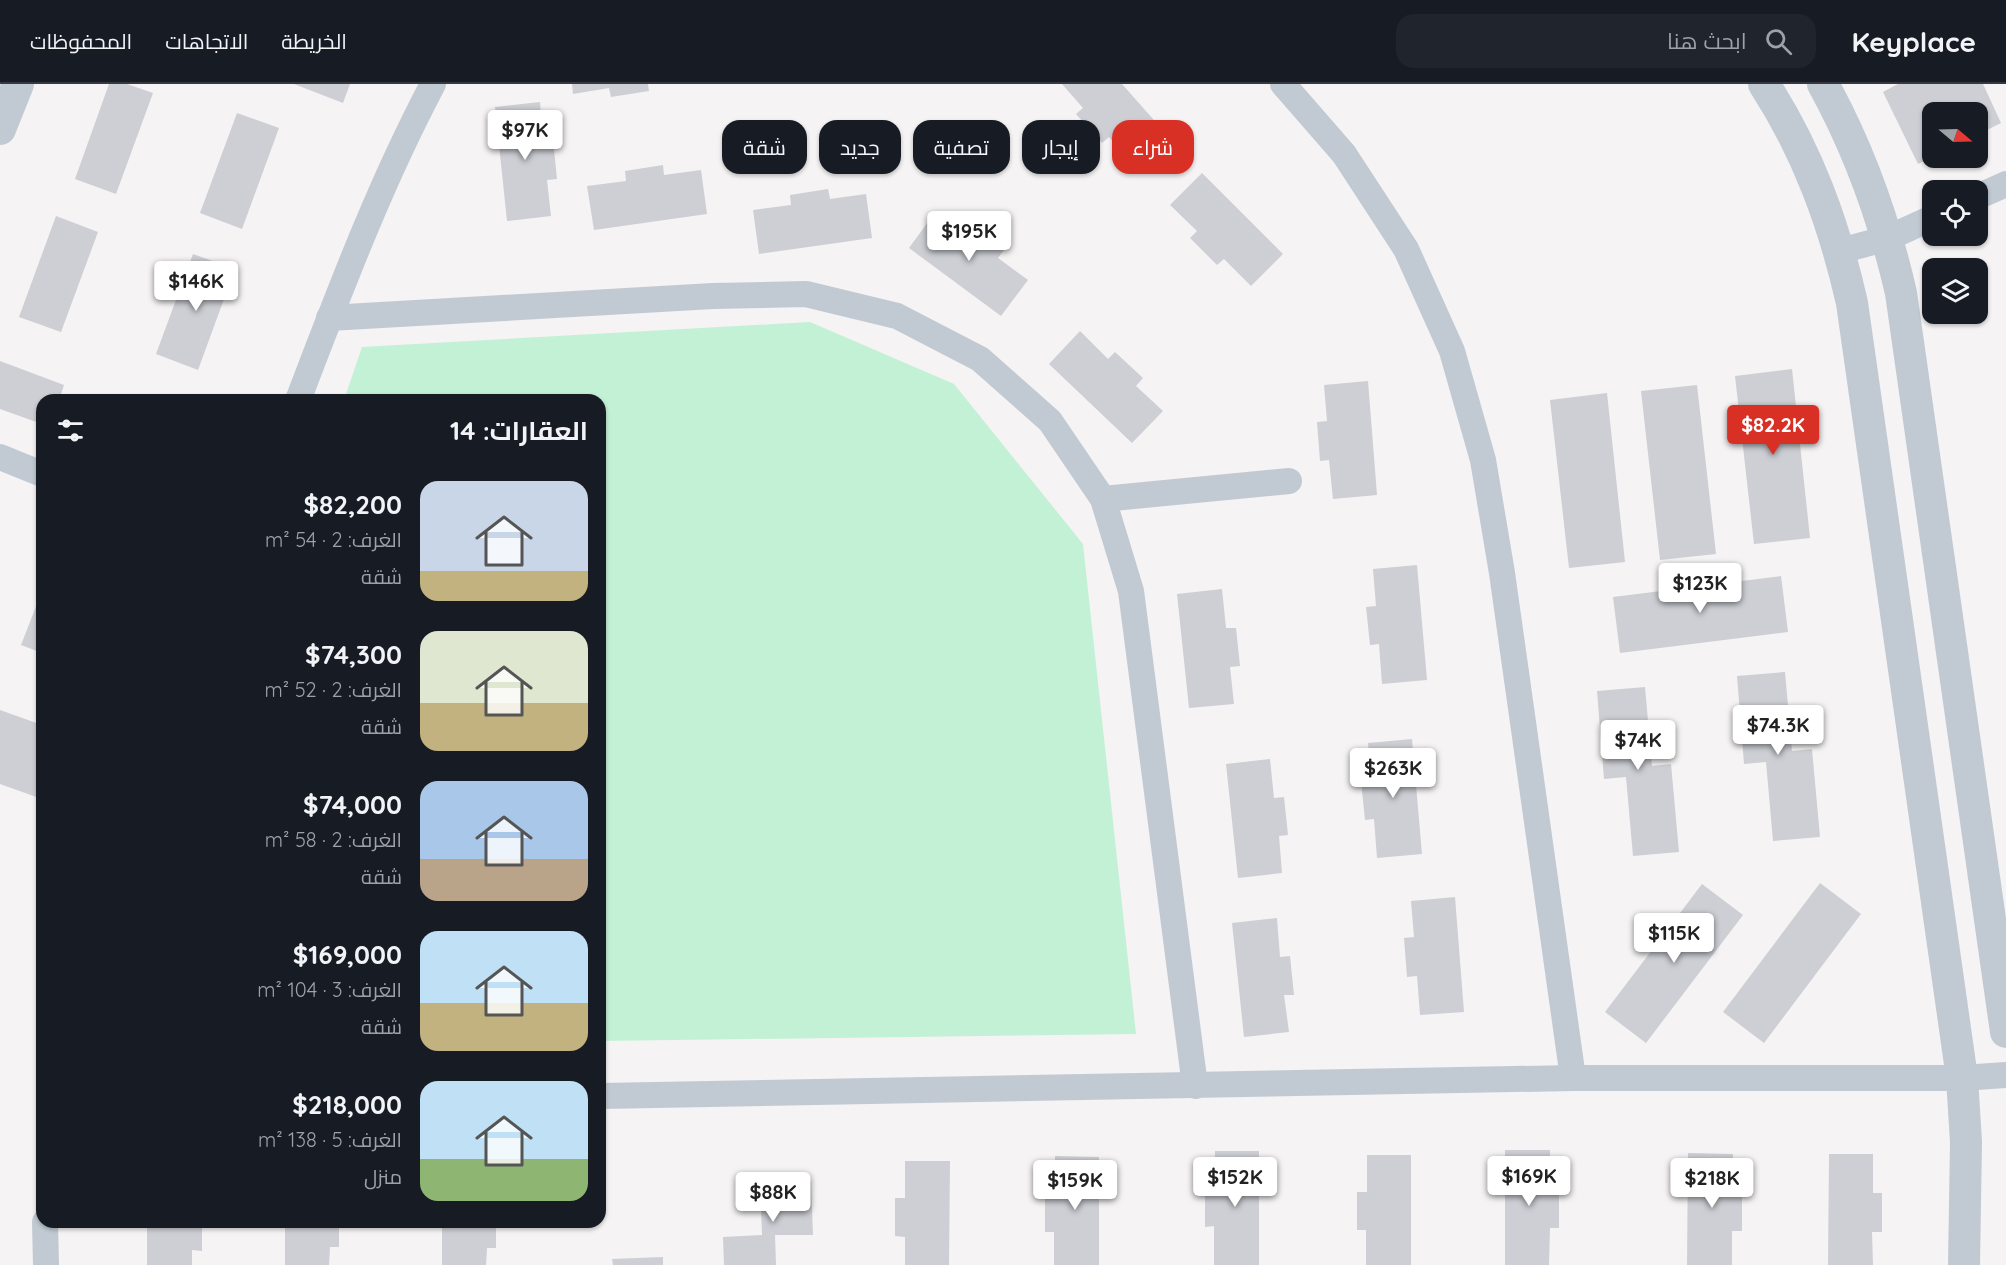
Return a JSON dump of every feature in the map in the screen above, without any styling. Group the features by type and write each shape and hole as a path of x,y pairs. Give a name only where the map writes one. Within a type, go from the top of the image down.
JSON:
{"street":[{"path":"0,129 18,84"},
{"path":"300,394 397,153 433,84"},
{"path":"1283,84 1344,154 1406,249 1455,362 1483,460 1501,561 1573,1078"},
{"path":"1764,84 1803,152 1824,201 1840,251 1855,323 1962,1078 1967,1177 1964,1265"},
{"path":"1823,84 1849,131 1871,183 1888,238 1902,304 2006,1032"},
{"path":"1988,192 2006,184"},
{"path":"1840,251 1888,238 1922,223"},
{"path":"329,318 713,296 806,294 897,316 980,359 1050,421 1103,499 1131,591 1195,1086"},
{"path":"0,458 36,472"},
{"path":"1103,499 1289,482"},
{"path":"606,1096 1573,1078 1962,1078 2006,1075"},
{"path":"45,1228 46,1265"}],"green space":[{"path":"810,322 954,384 1083,544 1136,1034 606,1041 606,394 346,394 362,347"}],"building":[{"path":"109,84 127,84 153,93 116,194 75,179"},
{"path":"294,84 350,84 343,103"},
{"path":"572,84 648,84 649,91 611,97 609,88 573,94"},
{"path":"1062,84 1122,84 1154,120 1112,120 1112,140 1109,137 1102,143 1100,120 1081,120 1076,114 1083,108"},
{"path":"1898,84 1983,84 2001,123 1988,130 1988,102 1922,102 1922,162 1918,164 1883,92"},
{"path":"540,102 543,141 553,140 557,179 547,180 551,216 507,221 495,107"},
{"path":"237,113 279,128 242,229 200,213"},
{"path":"663,165 664,175 701,170 707,214 594,230 587,186 626,181 625,171"},
{"path":"1202,173 1283,254 1251,286 1224,259 1217,265 1190,238 1197,231 1170,205"},
{"path":"828,189 830,199 866,194 872,238 759,254 753,210 791,205 790,195"},
{"path":"936,211 968,235 973,227 1004,250 998,258 1028,280 1001,316 909,248"},
{"path":"56,216 98,232 61,332 19,317"},
{"path":"193,254 235,269 198,370 156,354"},
{"path":"1080,331 1108,359 1115,352 1143,378 1136,386 1163,411 1132,443 1049,364"},
{"path":"0,361 64,385 61,394 36,394 36,422 0,409"},
{"path":"1792,369 1810,538 1754,544 1735,376"},
{"path":"1368,381 1377,495 1333,499 1329,460 1320,461 1317,422 1327,421 1324,385"},
{"path":"1697,385 1716,554 1660,560 1641,391"},
{"path":"1607,393 1625,562 1569,568 1550,400"},
{"path":"1417,565 1427,680 1382,684 1379,644 1370,645 1366,607 1376,606 1373,569"},
{"path":"1781,576 1788,632 1620,653 1613,597"},
{"path":"1222,589 1226,628 1236,628 1240,666 1230,667 1234,704 1189,708 1177,594"},
{"path":"36,606 36,651 21,645"},
{"path":"1785,672 1792,751 1812,749 1820,837 1773,841 1766,762 1744,764 1737,676"},
{"path":"1645,687 1652,766 1671,764 1679,852 1633,856 1626,777 1604,779 1597,691"},
{"path":"0,710 36,723 36,797 0,784"},
{"path":"1412,739 1422,854 1377,858 1374,819 1365,820 1361,781 1371,780 1368,743"},
{"path":"1270,759 1274,798 1284,797 1288,835 1279,836 1282,873 1238,878 1226,764"},
{"path":"1820,883 1861,914 1764,1043 1723,1012"},
{"path":"1702,884 1743,915 1646,1043 1605,1012"},
{"path":"1455,897 1464,1012 1420,1015 1417,976 1407,977 1404,938 1414,937 1411,901"},
{"path":"1277,918 1280,957 1290,956 1294,995 1284,995 1289,1032 1244,1037 1232,923"},
{"path":"1505,1150 1550,1150 1550,1190 1559,1190 1559,1228 1550,1228 1549,1265 1505,1265"},
{"path":"1215,1151 1259,1151 1259,1265 1214,1265 1214,1226 1205,1227 1205,1188 1214,1188"},
{"path":"1688,1153 1733,1154 1732,1193 1742,1193 1742,1231 1732,1231 1732,1265 1687,1265"},
{"path":"1829,1154 1873,1154 1873,1193 1882,1193 1882,1232 1872,1232 1873,1265 1828,1265"},
{"path":"1367,1155 1411,1155 1411,1265 1366,1265 1366,1230 1357,1230 1357,1192 1367,1192"},
{"path":"1055,1156 1099,1157 1099,1265 1054,1265 1054,1232 1045,1232 1045,1193 1055,1194"},
{"path":"905,1161 950,1161 949,1265 905,1265 905,1237 895,1236 895,1198 905,1198"},
{"path":"811,1181 813,1235 775,1235 776,1265 724,1265 723,1237 762,1235 760,1182"},
{"path":"147,1228 202,1228 202,1251 192,1250 192,1265 147,1265"},
{"path":"285,1228 339,1228 339,1247 330,1247 329,1265 285,1265"},
{"path":"442,1228 496,1228 496,1248 487,1248 486,1265 442,1265"},
{"path":"663,1257 663,1265 613,1265 612,1259"}]}
